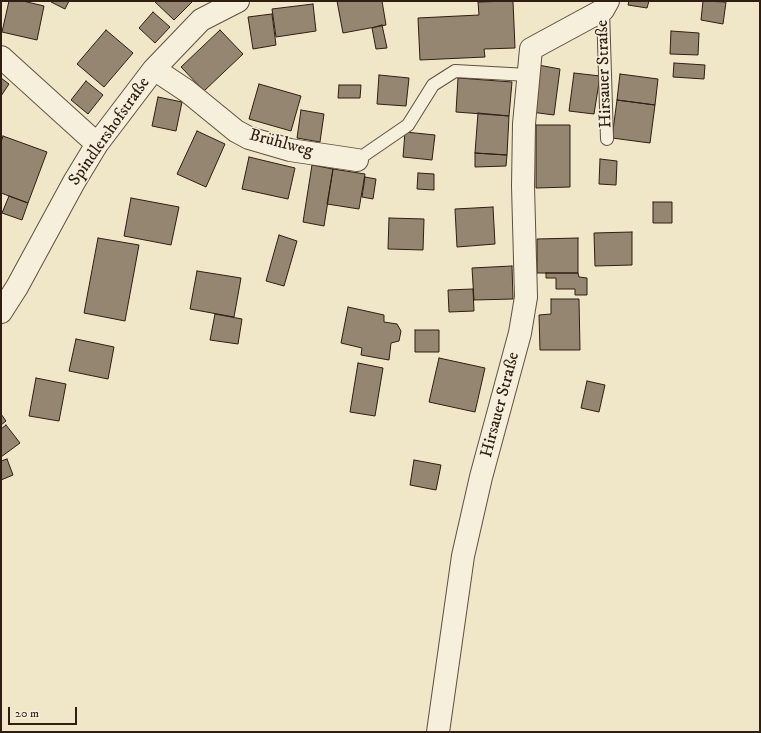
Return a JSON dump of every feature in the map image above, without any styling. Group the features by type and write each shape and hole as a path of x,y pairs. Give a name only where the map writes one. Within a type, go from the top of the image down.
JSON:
{"street":[{"name":"Spindlershofstraße","path":"1,312 17,287 74,182 97,144 154,69 201,20 238,1"},
{"name":"Hirsauer Straße","path":"438,732 463,556 481,477 520,334 526,297 523,186 524,124 531,49 605,5"},
{"path":"1,57 97,144"},
{"name":"Brühlweg","path":"154,69 187,91 236,131 249,138 290,150 357,160"}],"lane":[{"name":"Hirsauer Straße","path":"605,5 607,139"},
{"path":"357,160 408,125 433,85 455,71 528,76"}],"building":[{"path":"9,1 23,1 44,6 37,40 2,32"},
{"path":"69,1 65,9 51,2"},
{"path":"154,1 193,1 174,20"},
{"path":"337,1 382,1 386,25 343,33"},
{"path":"513,1 515,48 484,49 485,57 420,60 418,18 479,15 478,2"},
{"path":"629,1 649,1 647,8 628,5"},
{"path":"703,1 726,2 723,24 701,20"},
{"path":"313,4 316,31 276,37 272,9"},
{"path":"153,12 170,27 155,43 139,28"},
{"path":"272,14 276,45 253,49 248,17"},
{"path":"382,25 387,48 376,49 372,28"},
{"path":"106,30 133,53 104,87 77,64"},
{"path":"220,30 243,54 204,91 181,67"},
{"path":"671,31 699,33 698,55 670,54"},
{"path":"674,63 705,65 704,79 673,77"},
{"path":"538,65 560,69 554,115 531,112"},
{"path":"574,73 600,76 594,114 569,111"},
{"path":"620,74 658,79 655,105 617,100"},
{"path":"379,75 409,78 406,106 377,104"},
{"path":"1,78 9,84 1,96"},
{"path":"458,78 512,82 509,116 456,112"},
{"path":"86,81 103,95 88,114 71,100"},
{"path":"259,84 301,96 291,131 249,119"},
{"path":"339,85 361,85 360,98 338,98"},
{"path":"158,97 182,102 176,131 152,126"},
{"path":"617,100 655,105 650,143 612,138"},
{"path":"301,110 324,114 320,142 297,138"},
{"path":"478,113 509,116 507,155 475,153"},
{"path":"536,125 570,125 570,187 536,188"},
{"path":"197,131 225,144 206,187 177,174"},
{"path":"405,132 435,135 432,160 403,157"},
{"path":"3,136 47,152 28,203 1,193 1,142"},
{"path":"475,153 507,155 506,166 475,167"},
{"path":"249,157 295,168 288,199 242,189"},
{"path":"600,159 617,161 616,185 599,184"},
{"path":"312,165 333,169 324,226 303,222"},
{"path":"333,169 365,174 359,209 327,204"},
{"path":"418,173 434,174 434,190 417,189"},
{"path":"365,177 376,179 373,199 362,197"},
{"path":"9,196 28,203 22,220 2,213"},
{"path":"131,198 179,207 171,245 124,236"},
{"path":"653,202 672,202 672,223 653,223"},
{"path":"493,207 495,244 457,247 455,209"},
{"path":"389,218 424,219 423,250 388,249"},
{"path":"632,232 632,265 595,266 594,233"},
{"path":"279,235 297,241 284,286 266,281"},
{"path":"98,238 139,245 125,321 84,313"},
{"path":"578,238 578,273 537,273 537,239"},
{"path":"512,266 513,299 474,300 472,268"},
{"path":"197,271 241,278 234,317 190,309"},
{"path":"546,273 578,273 579,277 587,278 587,295 575,295 575,289 556,289 556,278 546,278"},
{"path":"473,289 474,311 449,312 448,290"},
{"path":"551,299 579,299 580,350 540,350 539,315 551,314"},
{"path":"348,307 384,315 384,322 397,324 401,331 399,341 391,343 389,360 361,355 362,348 341,343"},
{"path":"215,314 242,319 238,344 210,340"},
{"path":"415,330 439,330 439,352 415,352"},
{"path":"76,339 114,347 108,379 69,371"},
{"path":"439,358 485,368 475,412 429,402"},
{"path":"358,363 383,368 375,416 350,412"},
{"path":"36,378 66,384 59,421 29,416"},
{"path":"587,381 605,385 599,412 581,408"},
{"path":"1,414 6,421 1,425"},
{"path":"6,425 20,443 1,457 1,429"},
{"path":"7,459 13,475 1,480 1,461"},
{"path":"414,460 441,465 436,490 410,485"}]}
